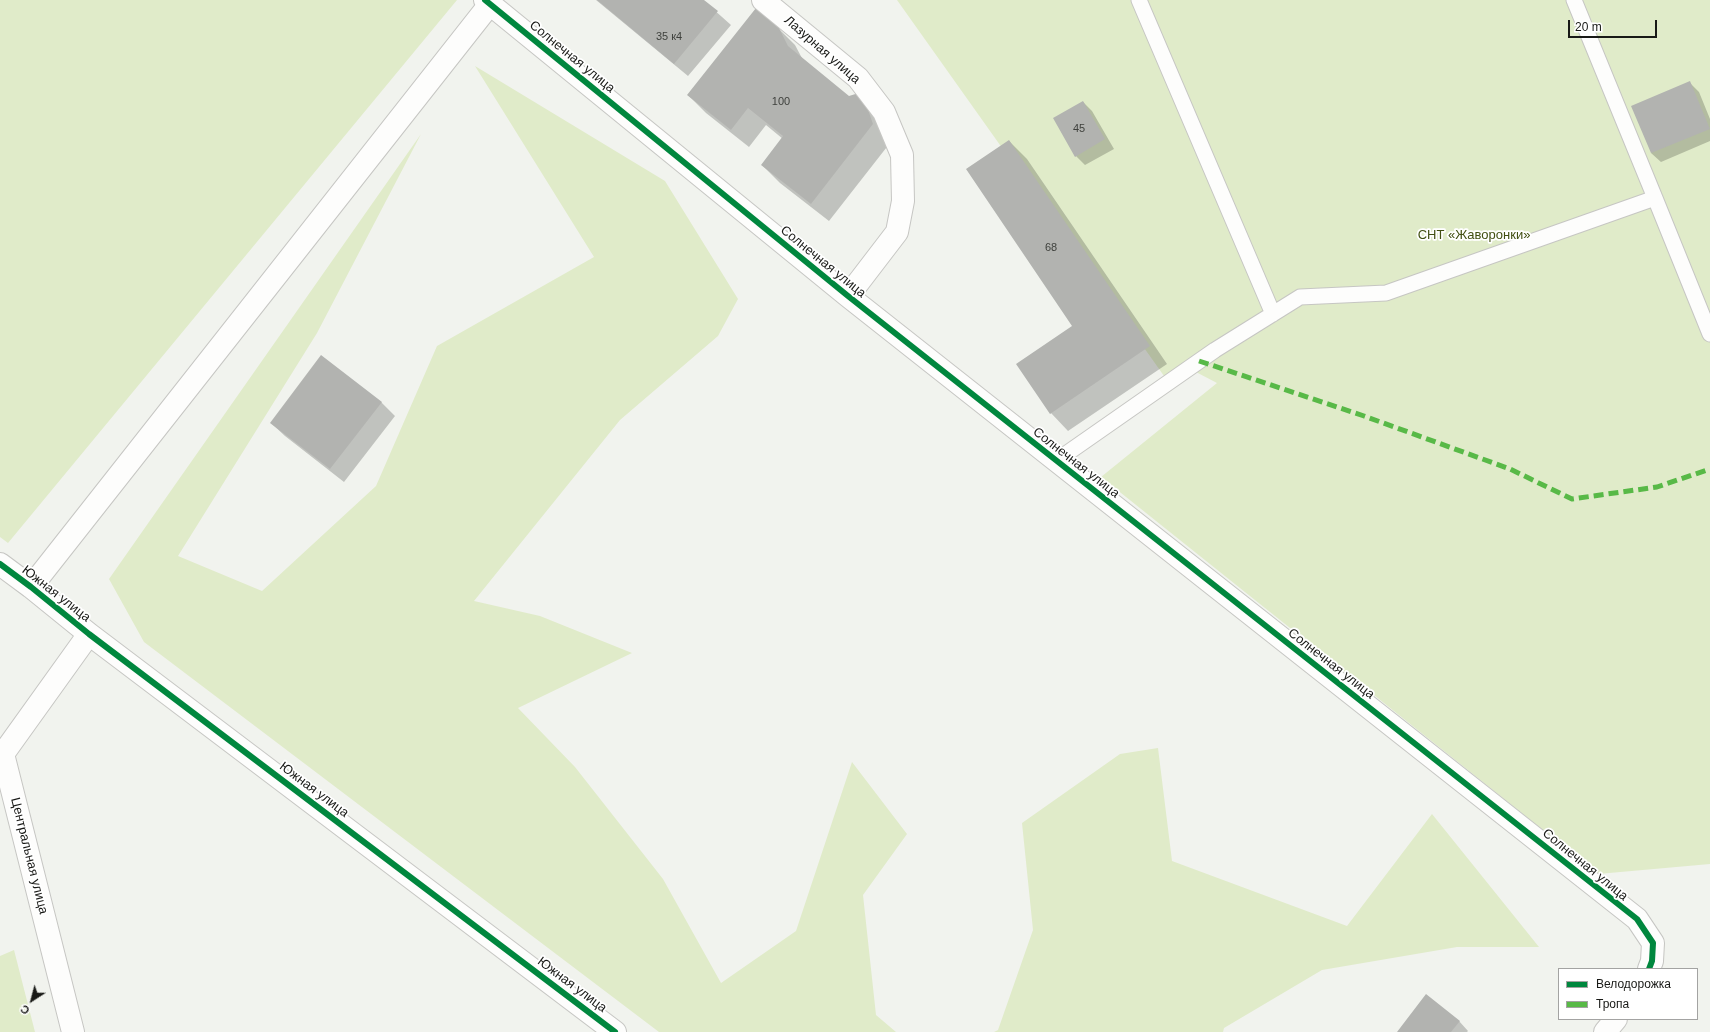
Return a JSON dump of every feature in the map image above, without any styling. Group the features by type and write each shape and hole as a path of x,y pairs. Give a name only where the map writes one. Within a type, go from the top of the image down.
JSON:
{"street":[{"name":"Лазурная улица","path":"763,0 858,78 884,112 902,155 903,201 897,232 848,296"},
{"name":"Солнечная улица","path":"487,2 848,296 1637,920 1653,943 1652,961 1649,968"},
{"path":"31,587 487,2"},
{"name":"Южная улица","path":"0,564 89,634 616,1032"},
{"name":"Центральная улица","path":"74,1032 3,754 89,634"},
{"path":"1606,1032 1615,1020"}],"lane":[{"path":"1139,0 1273,314"},
{"path":"1574,0 1710,334"},
{"path":"1056,461 1215,350 1300,297 1386,292 1655,198"}],"green space":[{"path":"0,0 457,0 8,543 0,537"},
{"name":"СНТ «Жаворонки»","path":"897,0 1710,0 1710,864 1598,874 1101,477 1217,383 1194,371 1169,383"},
{"path":"475,66 665,181 738,299 718,336 620,420 474,601 540,616 632,653 518,708 575,767 663,879 721,983 796,931 852,762 907,834 863,895 876,1015 896,1032 659,1032 144,642 109,579 421,134 317,333 178,556 262,591 376,486 437,346 594,257"},
{"path":"1158,748 1172,861 1347,926 1432,814 1539,947 1457,947 1322,970 1224,1028 1223,1032 994,1032 998,1030 1033,930 1022,823 1120,754"},
{"path":"14,950 35,1032 0,1032 0,956"}],"building":[{"path":"597,0 704,0 718,11 674,64"},
{"path":"756,8 778,26 788,46 849,96 862,92 873,124 811,204 761,165 783,136 748,108 731,130 687,95"},
{"path":"1690,81 1710,129 1651,153 1631,106"},
{"path":"1083,101 1105,139 1075,157 1053,118"},
{"path":"1009,140 1150,346 1050,414 1016,364 1072,326 966,169"},
{"path":"321,355 382,402 330,469 270,423"},
{"path":"1426,994 1460,1021 1451,1032 1397,1032"}],"marked path":[{"path":"1199,361 1364,416 1510,469 1572,499 1657,487 1710,469"}],"cycle path":[{"path":"485,0 848,296 1637,919 1653,943 1652,961 1649,968"},
{"path":"0,564 89,634 615,1032"}]}
